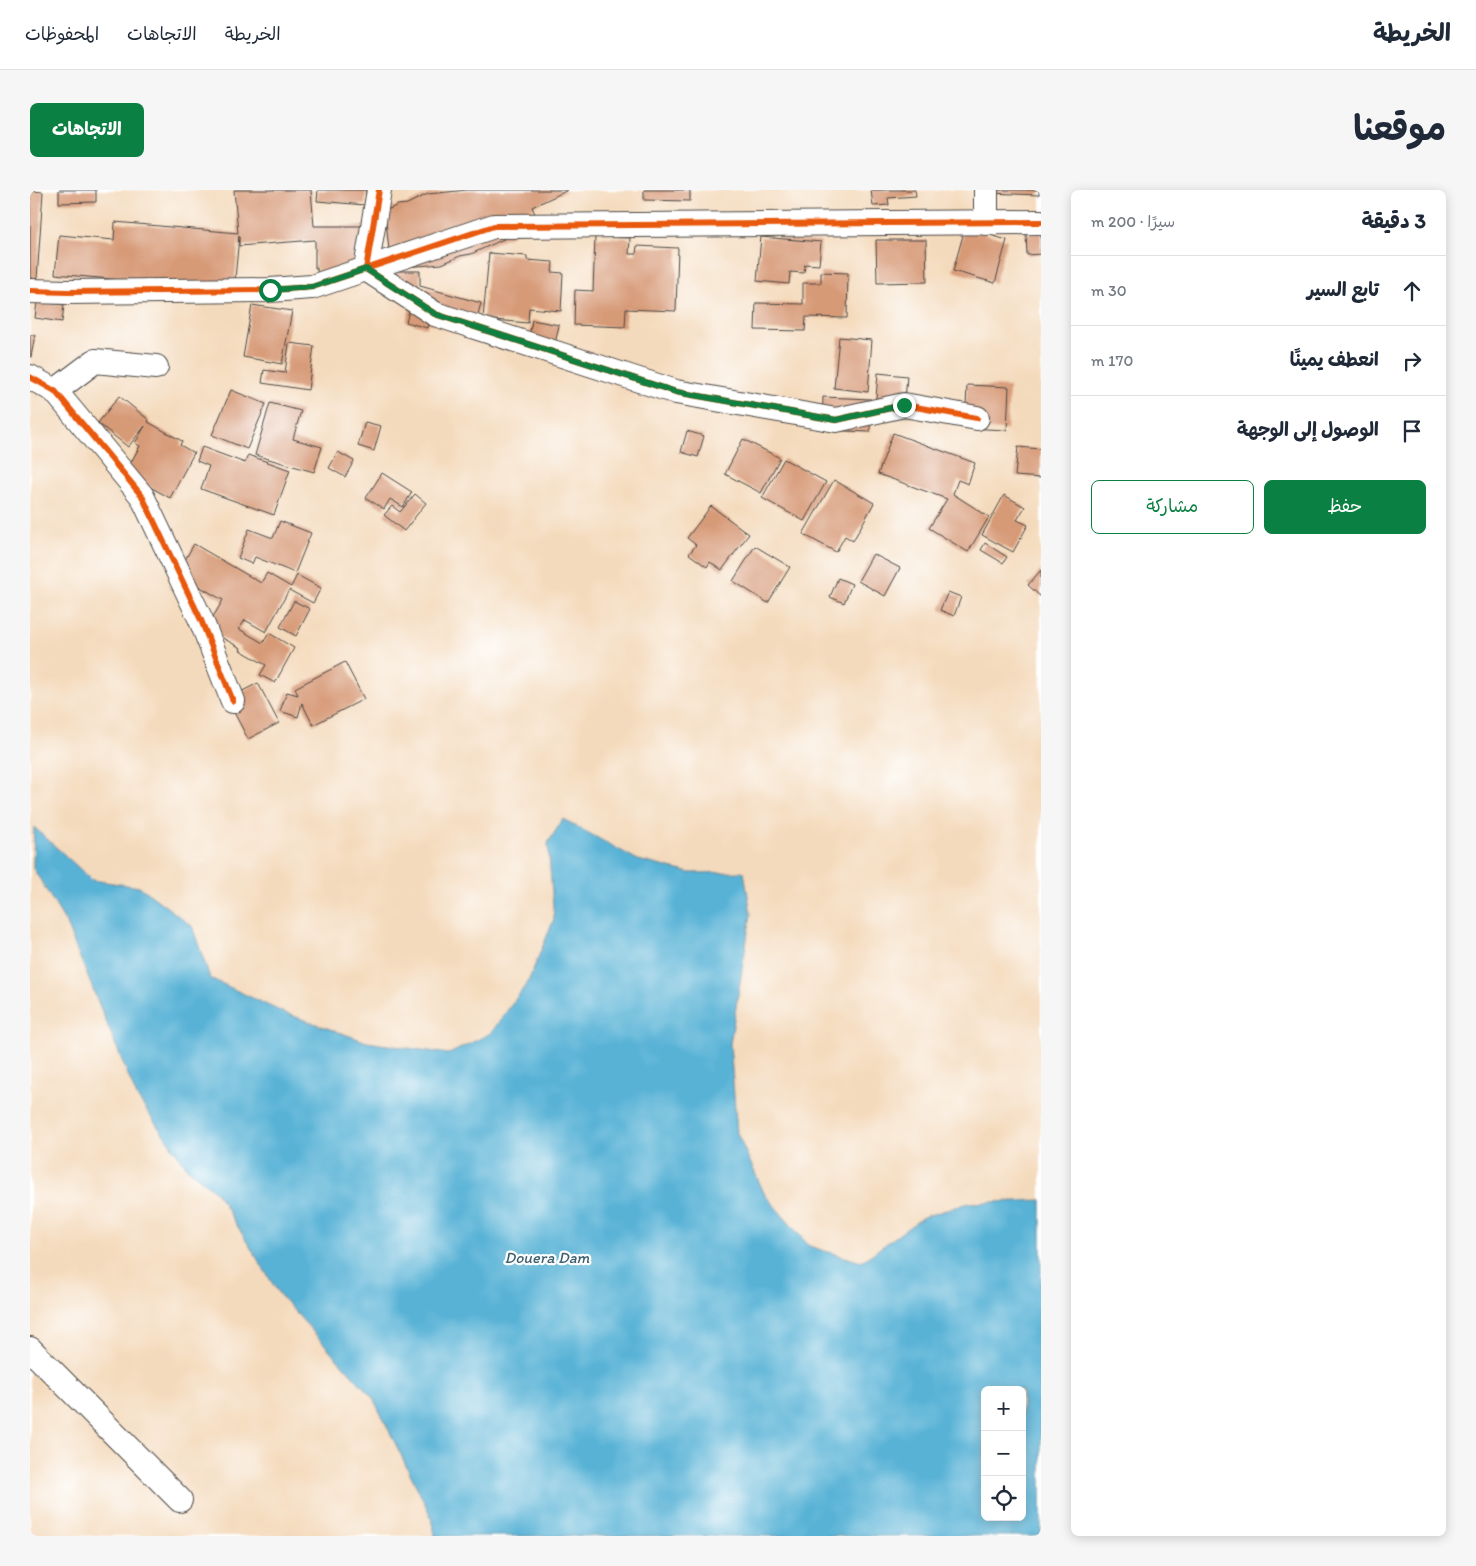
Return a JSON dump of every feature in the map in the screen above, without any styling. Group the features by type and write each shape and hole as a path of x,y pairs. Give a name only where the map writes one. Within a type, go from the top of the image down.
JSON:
{"street":[{"path":"366,269 379,190"},
{"path":"986,190 986,223"},
{"path":"30,291 270,290 312,287 494,226 1041,222"},
{"path":"366,269 435,314 676,392 836,420 904,405 977,418"},
{"path":"55,391 94,362 156,367"},
{"path":"30,377 55,391 142,496 201,620 233,701"},
{"path":"30,1348 180,1500"}],"water":[{"name":"Douera Dam","path":"563,819 638,860 690,873 744,872 751,914 730,1044 737,1133 765,1195 809,1246 861,1262 923,1217 969,1203 1041,1200 1041,1536 435,1536 432,1518 373,1398 279,1294 217,1193 188,1169 137,1097 65,921 33,868 34,827 92,880 140,887 192,926 210,978 282,1012 367,1042 449,1054 491,1033 528,982 554,919 548,843"}],"building":[{"path":"59,190 96,190 96,202 59,203"},
{"path":"234,190 311,190 314,226 365,226 365,282 318,282 317,268 315,268 315,240 239,246 239,236 234,290 55,274 59,235 114,240 115,222 238,233"},
{"path":"318,190 366,190 365,205 317,201"},
{"path":"467,190 568,190 532,207 539,223 471,254 460,256 442,264 393,268 390,260 385,211 398,205 407,204 428,194"},
{"path":"644,190 690,190 690,201 644,200"},
{"path":"871,190 915,190 916,196 888,198 889,205 873,206"},
{"path":"988,190 1039,190 1039,195 988,193"},
{"path":"30,191 43,192 37,279 30,278"},
{"path":"965,228 1007,240 995,283 953,271"},
{"path":"1041,233 1041,254 1027,255 1026,234"},
{"path":"595,237 630,238 629,254 636,254 637,246 678,248 676,311 626,309 625,327 574,325 575,290 593,291"},
{"path":"761,237 821,242 819,265 805,264 804,273 790,272 789,284 757,281"},
{"path":"876,240 926,240 927,282 877,283"},
{"path":"489,253 527,256 527,260 553,262 552,272 563,273 561,311 529,308 528,323 483,319"},
{"path":"389,271 420,271 420,286 481,303 472,336 428,323 427,328 406,322 415,290"},
{"path":"821,272 848,273 847,318 806,317 805,331 755,330 756,303 803,304 803,283 821,283"},
{"path":"37,302 64,305 62,322 35,318"},
{"path":"252,305 292,311 282,364 243,357"},
{"path":"532,320 559,325 552,359 526,355"},
{"path":"30,335 35,335 31,357 30,357"},
{"path":"839,337 872,340 868,392 834,388"},
{"path":"289,343 314,346 308,390 262,383 264,370 285,373"},
{"path":"878,373 907,376 904,412 875,410"},
{"path":"967,385 1009,387 1007,430 965,428"},
{"path":"231,390 266,404 247,449 212,435"},
{"path":"119,396 149,420 148,422 182,441 180,445 194,453 170,498 125,473 140,446 135,443 145,426 128,447 98,423"},
{"path":"823,397 871,399 870,432 822,430"},
{"path":"270,403 301,411 293,439 322,447 314,472 255,455"},
{"path":"365,422 381,426 374,451 358,446"},
{"path":"687,431 704,436 698,457 681,452"},
{"path":"893,433 975,463 968,484 958,480 953,494 989,517 968,552 929,528 947,499 878,474"},
{"path":"743,439 780,458 761,493 725,474"},
{"path":"202,447 245,463 248,455 290,470 274,515 201,489 209,466 197,461"},
{"path":"1018,447 1041,449 1041,478 1015,476"},
{"path":"338,452 354,461 345,477 329,468"},
{"path":"784,459 826,482 804,521 762,498"},
{"path":"382,473 412,492 403,507 390,499 384,509 366,498"},
{"path":"834,480 874,503 853,541 845,536 836,552 803,534"},
{"path":"415,494 426,503 404,531 384,515 392,506 400,512"},
{"path":"1004,495 1025,507 1017,520 1028,525 1013,552 982,535"},
{"path":"711,506 749,534 722,570 710,562 707,567 689,554 696,545 687,538"},
{"path":"280,521 311,533 295,573 255,557 252,564 238,558 249,529 273,538"},
{"path":"985,543 1007,557 1003,563 981,550"},
{"path":"194,544 261,583 267,573 291,587 297,575 321,588 313,603 289,590 266,632 245,620 239,629 263,643 269,633 294,648 275,683 260,675 266,665 240,650 241,648 206,629 223,600 177,574"},
{"path":"755,546 790,567 768,603 733,581"},
{"path":"873,554 900,568 885,596 858,581"},
{"path":"1041,570 1041,597 1028,585"},
{"path":"838,578 852,584 844,603 830,597"},
{"path":"948,592 961,597 954,616 940,610"},
{"path":"294,601 310,609 296,636 280,627"},
{"path":"345,662 364,699 313,725 302,703 298,717 280,711 287,692 298,695 295,688"},
{"path":"258,683 279,723 248,739 227,699"}],"cycle path":[{"path":"379,190 366,269 435,314 676,392 836,420 904,405 977,418"},
{"path":"30,291 270,290 312,287 494,226 1041,222"},
{"path":"30,377 55,391 142,496 201,620 233,701"}],"route":[{"path":"270,290 312,287 366,269 435,314 676,392 836,420 904,405"}]}
